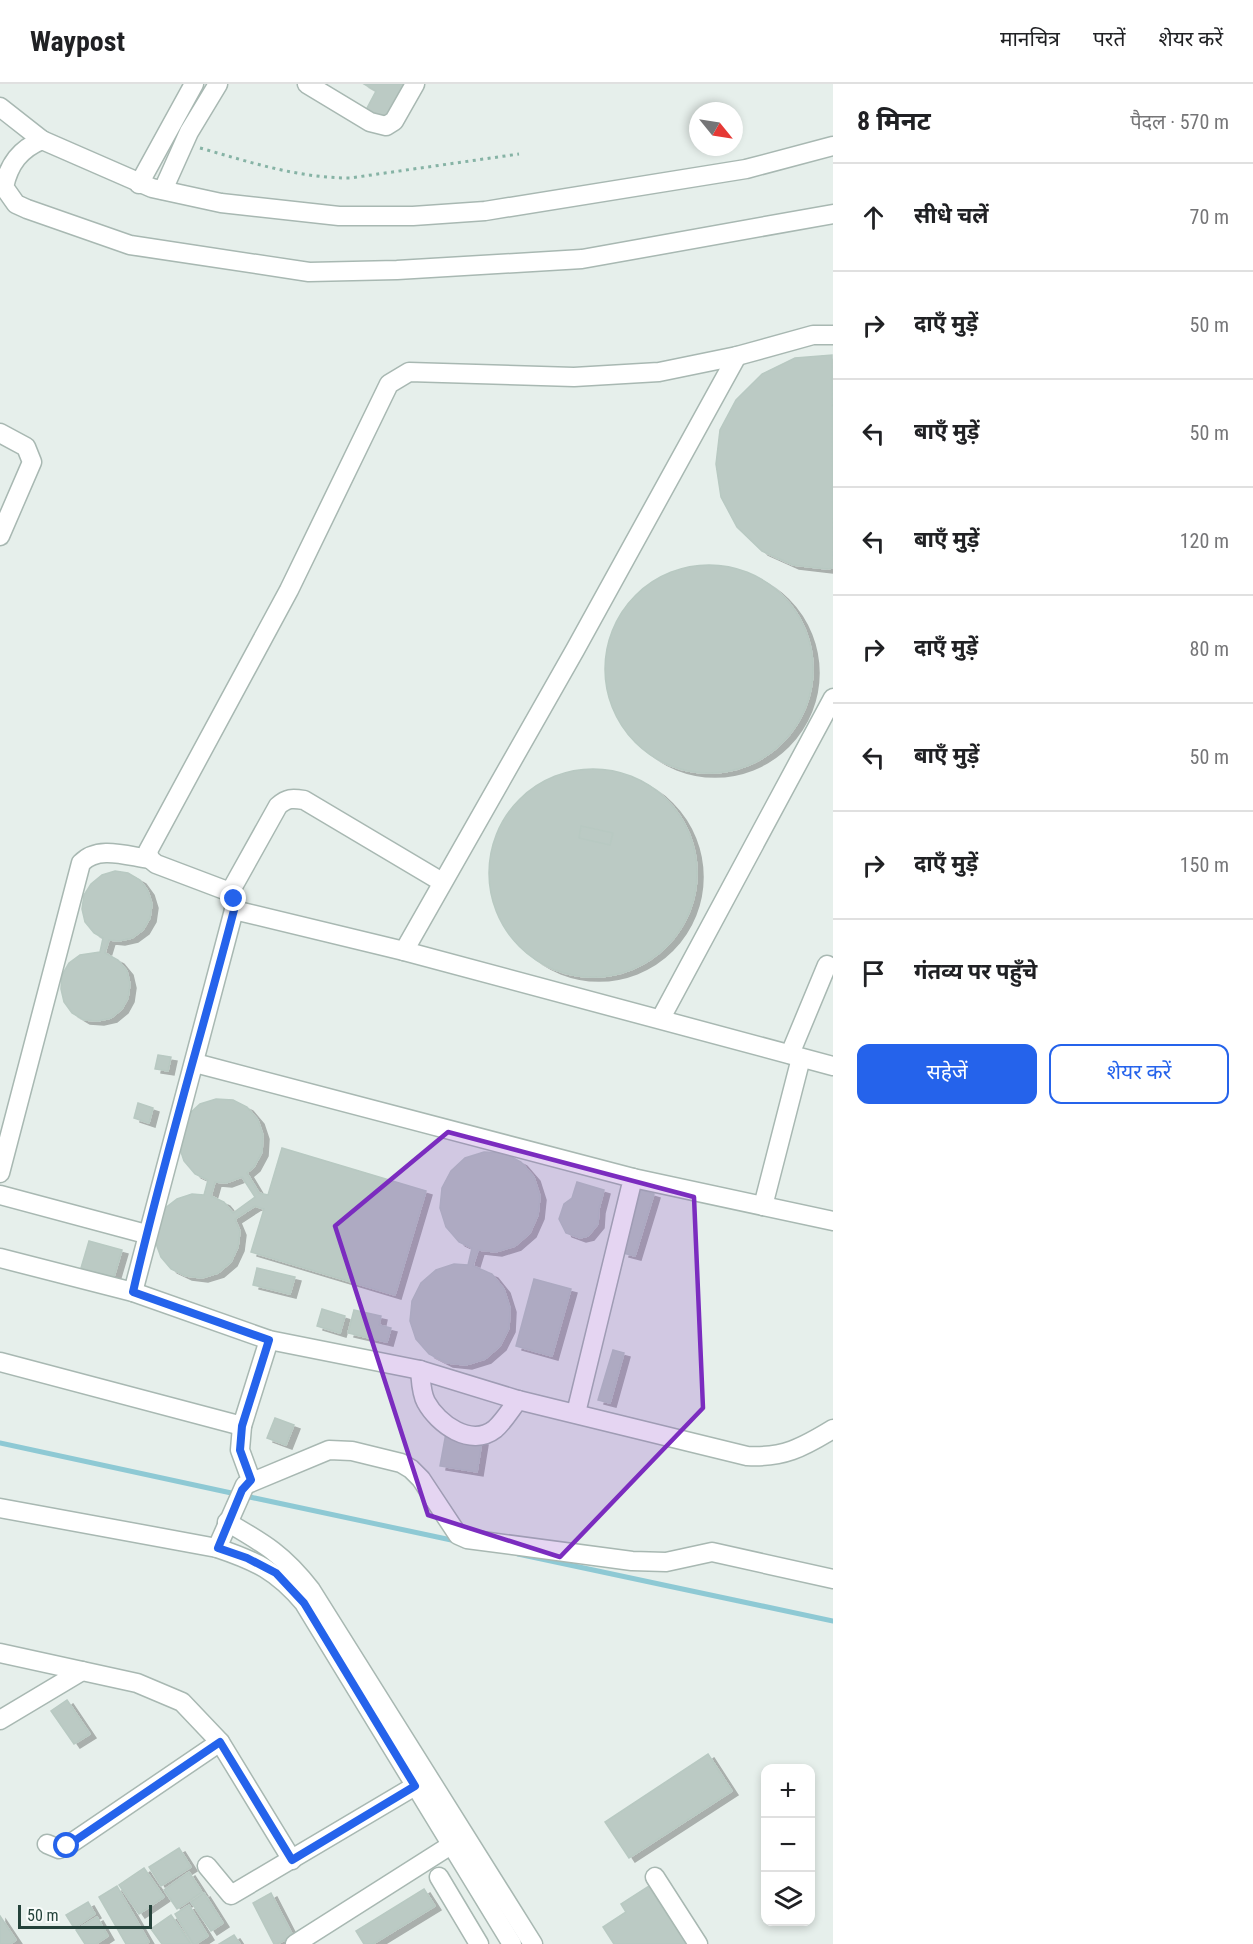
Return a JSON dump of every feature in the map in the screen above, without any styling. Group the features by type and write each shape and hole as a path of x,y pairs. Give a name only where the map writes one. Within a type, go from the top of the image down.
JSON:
{"street":[{"path":"139,184 194,84"},
{"path":"163,190 184,143 218,84"},
{"path":"307,84 370,122 386,126 394,121 415,84"},
{"path":"0,107 42,140 62,147 139,184 221,203 339,216 413,216 485,211 746,169 833,146"},
{"path":"42,140 28,146 8,169 4,187 7,195 21,207 130,245 309,272 397,270 582,259 833,214"},
{"path":"150,859 148,851 150,843 289,590 389,384 409,372 574,377 659,372 737,356 813,335 833,335"},
{"path":"404,951 575,650 737,356"},
{"path":"0,433 26,447 32,462 0,536"},
{"path":"661,1018 833,698"},
{"path":"133,1292 146,1234 195,1063 232,901 278,806 286,799 304,800 442,882"},
{"path":"0,1173 81,863 89,854 98,852 150,859 232,901 404,951 661,1018 833,1066"},
{"path":"763,1206 796,1056 827,965"},
{"path":"195,1063 633,1178 833,1221"},
{"path":"576,1413 633,1178"},
{"path":"0,1195 146,1234"},
{"path":"0,1258 133,1292 269,1340 420,1370 518,1400 747,1456 770,1457 792,1452 833,1429"},
{"path":"218,1548 227,1522 243,1492 240,1450 242,1426 269,1340"},
{"path":"0,1362 242,1426"},
{"path":"420,1370 424,1400 434,1415 454,1431 478,1437 489,1432 496,1428 518,1400"},
{"path":"243,1492 329,1450 351,1451 401,1463 411,1469 421,1479 458,1535 467,1539 632,1562 666,1562 712,1552 833,1579"},
{"path":"0,1508 218,1548 247,1558 276,1573 304,1603 512,1944"},
{"path":"227,1522 274,1549 291,1565 311,1590 533,1944"},
{"path":"0,1653 137,1683 168,1694 199,1717 220,1742 292,1860"},
{"path":"0,1720 82,1671"},
{"path":"47,1844 59,1849 67,1846 220,1742"},
{"path":"207,1866 231,1895 415,1786"},
{"path":"296,1944 451,1845"},
{"path":"439,1877 479,1944"},
{"path":"655,1877 699,1944"}],"path":[{"path":"184,143 291,174 324,178 350,178 519,154"}],"highlighted area":[{"path":"448,1132 694,1197 703,1408 560,1557 428,1515 335,1226"}],"building":[{"path":"364,84 402,84 409,90 390,124 366,110 376,91"},
{"path":"832,355 833,568 827,569 793,565 762,551 737,527 721,497 716,464 720,430 736,400 762,374 795,358"},
{"path":"699,565 719,565 739,569 758,577 783,595 796,611 805,629 813,659 809,699 805,709 796,727 783,743 767,756 739,769 719,773 699,773 679,769 660,761 643,750 628,735 609,699 605,679 605,659 609,639 617,620 628,603 643,588 679,569"},
{"path":"593,769 613,771 642,781 673,807 689,833 695,853 697,873 695,893 685,922 659,953 633,969 613,975 593,977 573,975 544,965 513,939 497,913 491,893 489,873 491,853 501,824 527,793 553,777 573,771"},
{"path":"581,826 613,833 610,845 579,838"},
{"path":"115,871 128,873 140,880 148,891 152,904 150,918 143,930 132,938 119,941 109,940 105,953 118,960 127,971 130,984 128,998 122,1009 111,1018 98,1021 84,1020 72,1013 64,1002 61,989 62,975 69,963 80,955 100,952 103,938 94,933 85,922 82,909 84,895 91,884 102,875"},
{"path":"158,1055 171,1057 168,1071 155,1069"},
{"path":"216,1099 233,1100 247,1107 258,1120 263,1135 262,1152 254,1167 247,1173 259,1193 268,1195 282,1148 426,1191 395,1295 251,1252 264,1209 255,1206 235,1219 240,1231 238,1247 231,1262 218,1273 202,1278 186,1276 171,1269 161,1257 155,1241 164,1209 177,1199 192,1194 204,1195 208,1180 195,1174 184,1161 179,1146 188,1115 200,1104","holes":["242,1177 255,1197 233,1213 224,1202 211,1196 215,1182 226,1183"]},
{"path":"138,1103 153,1108 149,1123 134,1118"},
{"path":"484,1152 504,1153 521,1162 534,1177 540,1196 538,1215 530,1233 515,1246 496,1252 478,1250 473,1266 492,1274 504,1289 510,1308 509,1328 500,1346 485,1359 466,1365 447,1363 429,1354 416,1339 410,1321 412,1301 421,1283 436,1270 454,1264 468,1265 472,1248 459,1242 446,1227 440,1208 442,1188 451,1171 465,1158"},
{"path":"577,1182 604,1190 598,1224 588,1236 580,1238 566,1233 559,1219 564,1204 572,1198"},
{"path":"641,1190 654,1194 635,1256 623,1253"},
{"path":"89,1241 122,1250 114,1277 81,1268"},
{"path":"257,1268 295,1277 290,1294 253,1285"},
{"path":"534,1279 571,1289 552,1356 516,1346"},
{"path":"322,1309 345,1316 340,1333 317,1326"},
{"path":"354,1310 381,1316 379,1325 391,1328 387,1342 348,1333"},
{"path":"613,1350 624,1353 610,1403 598,1400"},
{"path":"275,1418 294,1425 286,1445 267,1438"},
{"path":"446,1433 482,1441 477,1472 440,1466"},
{"path":"67,1700 90,1734 74,1744 51,1711"},
{"path":"708,1754 732,1791 629,1858 605,1822"},
{"path":"179,1848 191,1867 161,1886 149,1867"},
{"path":"144,1868 164,1897 139,1914 119,1885"},
{"path":"189,1872 202,1892 177,1909 164,1890"},
{"path":"117,1886 149,1942 126,1944 99,1897"},
{"path":"649,1886 687,1944 614,1944 603,1927 626,1912 621,1904"},
{"path":"424,1889 435,1906 373,1944 364,1944 356,1931"},
{"path":"204,1893 223,1923 211,1931 191,1902"},
{"path":"271,1893 293,1936 277,1944 274,1944 253,1903"},
{"path":"88,1902 95,1914 74,1928 66,1915"},
{"path":"189,1905 208,1936 196,1944 193,1944 175,1914"},
{"path":"171,1915 191,1944 162,1944 151,1929"},
{"path":"0,1916 16,1940 10,1944 0,1944"},
{"path":"97,1917 108,1936 96,1944 85,1944 76,1930"},
{"path":"234,1935 240,1944 219,1944"}],"waterway":[{"path":"0,1443 236,1494"},
{"path":"245,1496 456,1541"},
{"path":"518,1554 833,1621"}],"route":[{"path":"67,1846 220,1742 292,1860 415,1786 304,1603 276,1573 264,1565 218,1548 242,1490 251,1480 240,1450 242,1426 269,1340 133,1292 146,1234 195,1063 234,910 234,899"}]}
